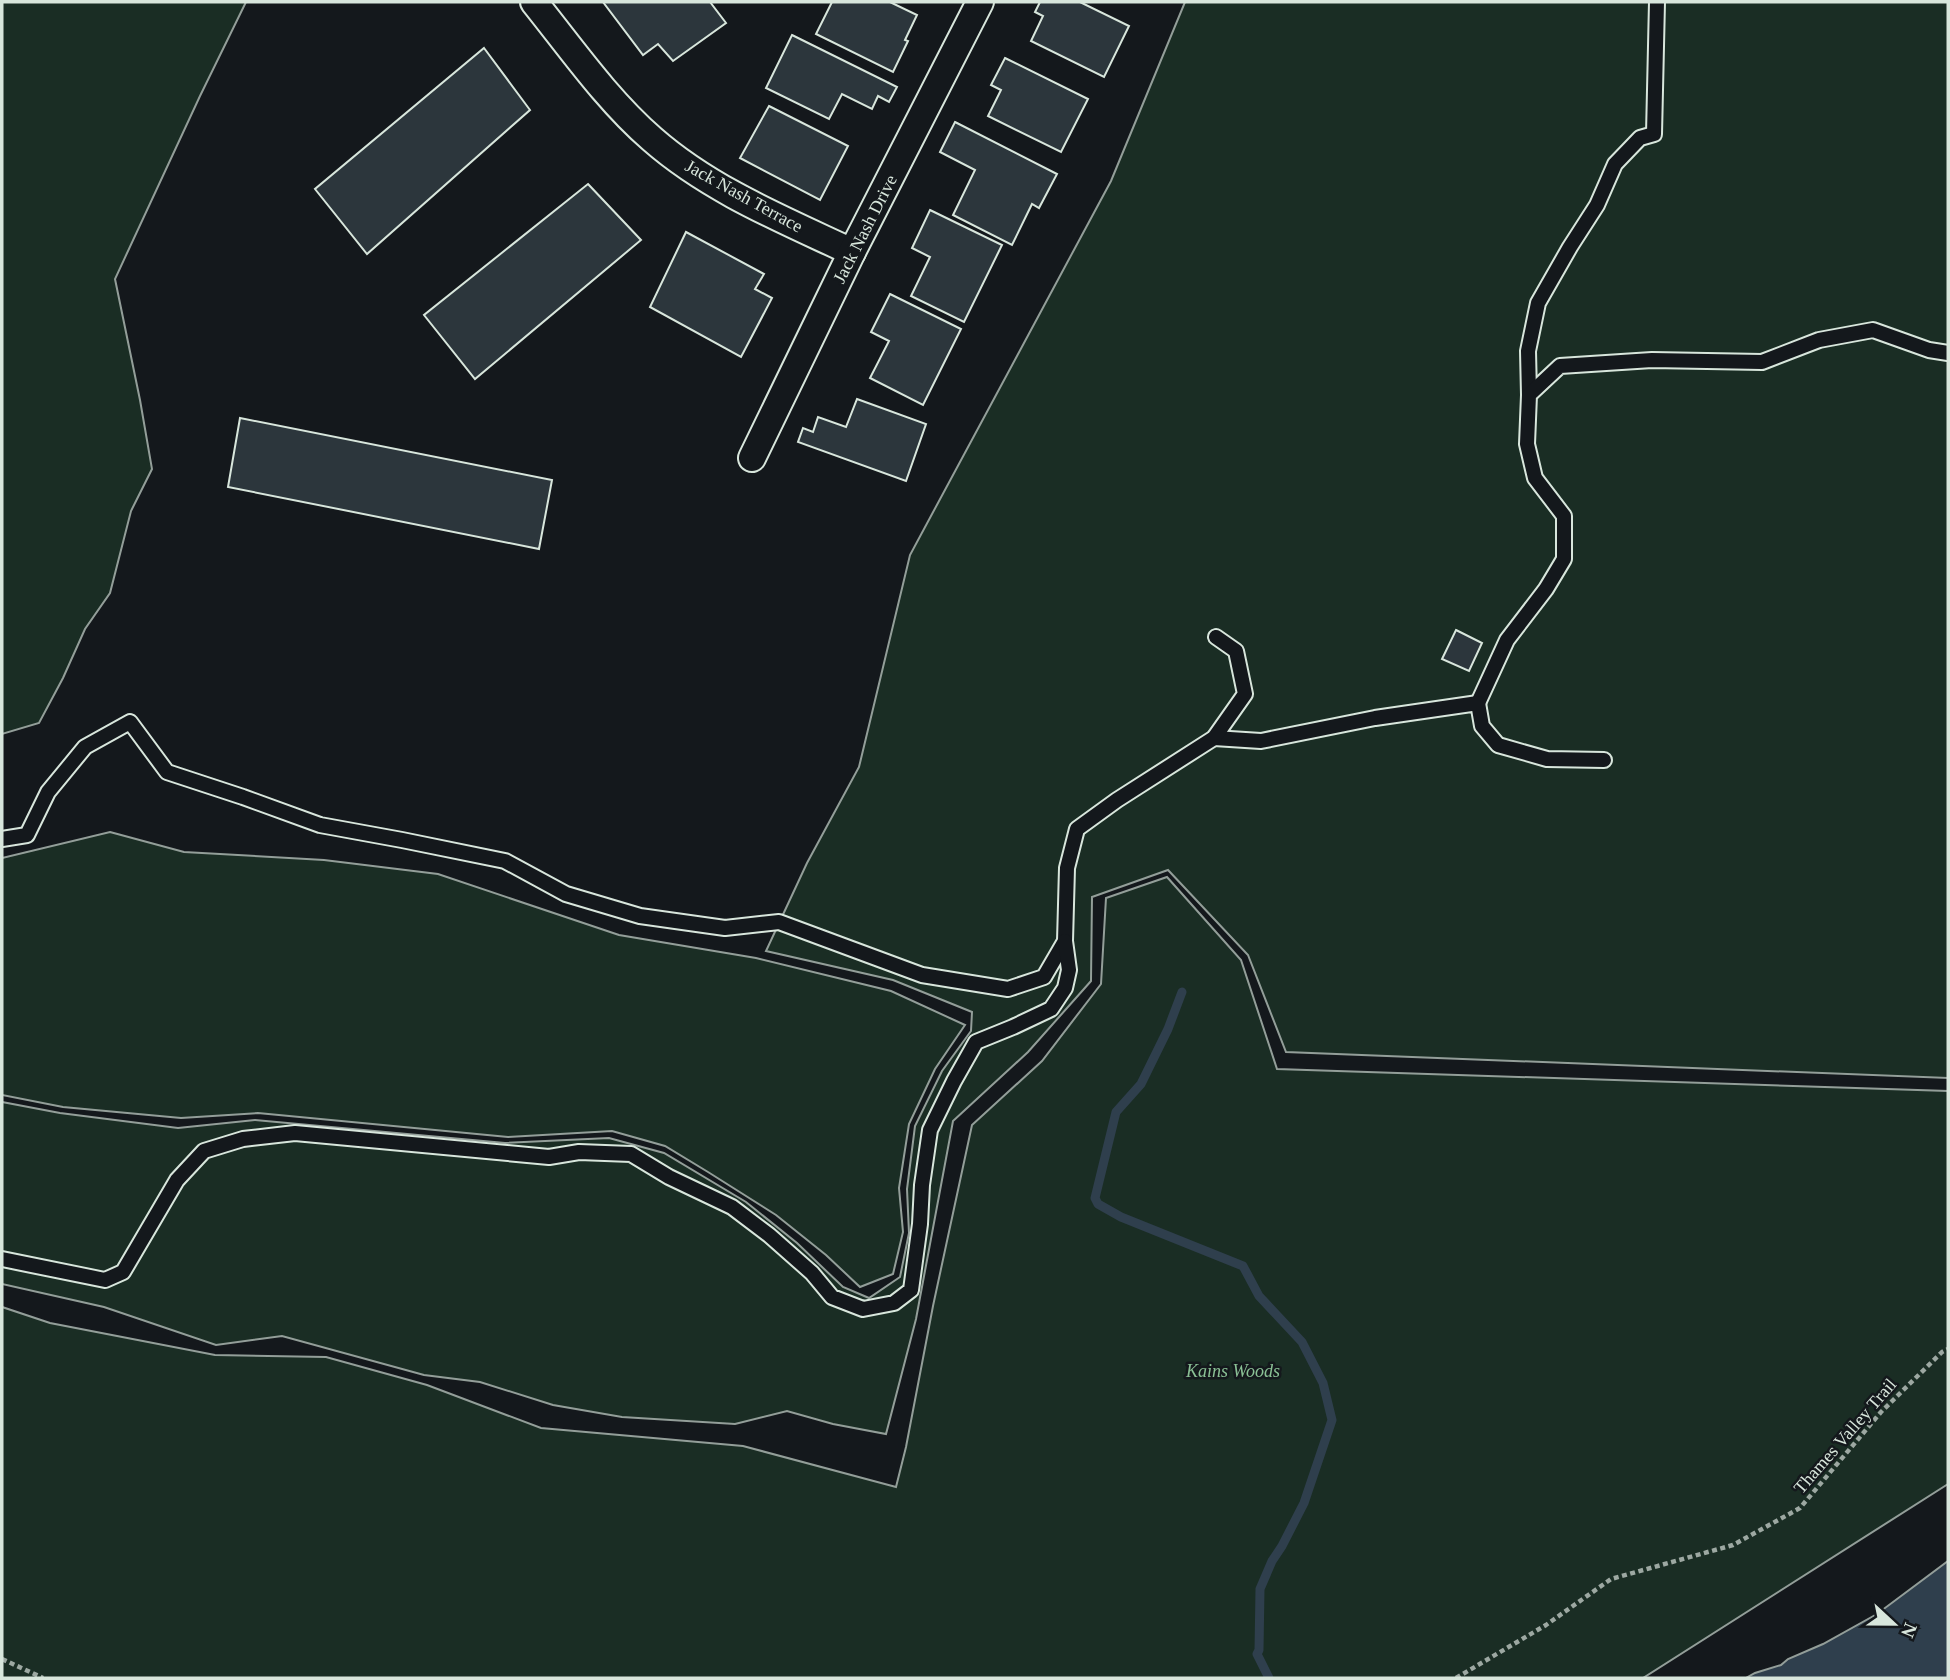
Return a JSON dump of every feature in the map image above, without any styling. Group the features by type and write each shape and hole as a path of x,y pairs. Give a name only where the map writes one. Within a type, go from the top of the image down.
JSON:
{"street":[{"name":"Jack Nash Terrace","path":"534,2 617,105 689,168 756,207 852,252"},
{"name":"Jack Nash Drive","path":"752,458 852,252 980,2"}],"lane":[{"path":"1604,760 1547,759 1498,745 1482,726 1478,703 1507,640 1546,589 1564,559 1564,516 1535,478 1527,444 1528,351 1538,303 1597,205 1615,164 1640,138 1654,134 1657,2"},
{"path":"1529,395 1560,366 1652,360 1762,362 1819,340 1873,330 1929,350 1948,353"},
{"path":"2,1259 105,1280 123,1272 177,1180 204,1151 243,1139 295,1133 549,1157 579,1152 631,1154 669,1177 732,1207 813,1273 832,1297 863,1309 894,1303 911,1290 930,1130 976,1042 1051,1009 1065,988 1069,970 1065,941 1067,868 1077,829 1214,738 1245,694 1236,651 1216,637"},
{"path":"1214,738 1261,741 1374,718 1478,703"},
{"path":"2,839 27,835 48,792 85,747 130,722 167,772 320,825 505,861 566,894 640,916 725,928 779,922 922,975 1008,989 1044,977 1065,941"}],"path":[{"name":"Thames Valley Trail","path":"1456,1678 1546,1625 1611,1579 1733,1545 1800,1508 1881,1412 1948,1349"},
{"path":"2,1659 43,1678"}],"green space":[{"path":"2,2 246,2 115,279 152,469 131,511 110,593 85,629 39,723 2,734"},
{"path":"1185,2 1948,2 1948,1078 1286,1052 1248,955 1168,870 1092,897 1091,981 1028,1052 953,1121 916,1319 886,1434 833,1424 787,1411 735,1424 622,1417 553,1405 480,1382 424,1375 282,1336 216,1345 104,1307 2,1284 2,1102 60,1113 178,1128 255,1120 505,1143 609,1138 664,1153 746,1202 797,1243 843,1287 869,1298 900,1277 909,1233 907,1189 915,1126 942,1071 971,1031 972,1012 893,980 766,951 807,863 859,767 910,555 1111,181"},
{"path":"110,832 184,852 324,860 438,874 619,935 756,958 891,991 965,1025 935,1069 909,1124 899,1188 903,1232 893,1274 860,1287 826,1255 776,1215 708,1172 665,1146 612,1131 508,1137 258,1113 181,1118 63,1107 2,1095 2,858"},
{"name":"Kains Woods","path":"1167,877 1241,960 1277,1069 1948,1091 1948,1484 1643,1678 2,1678 2,1307 50,1323 215,1355 326,1357 427,1385 541,1428 743,1446 896,1487 972,1125 1042,1061 1101,984 1106,898"}],"water":[{"path":"1948,1561 1948,1678 1746,1678 1781,1665 1877,1614"}],"building":[{"path":"603,2 710,2 726,23 673,61 658,44 643,55"},
{"path":"832,2 890,2 917,15 893,72 816,34"},
{"path":"1040,2 1080,2 1129,26 1104,77 1031,41 1043,16 1035,12"},
{"path":"792,35 897,87 889,102 878,96 872,109 842,94 829,119 766,88"},
{"path":"484,48 530,110 367,254 315,189"},
{"path":"1005,58 1088,99 1061,152 988,116 1001,90 991,85"},
{"path":"769,106 848,146 820,200 740,158"},
{"path":"955,122 1057,174 1039,208 1032,204 1012,245 953,215 975,170 940,152"},
{"path":"588,184 641,240 475,379 424,315"},
{"path":"930,210 1002,245 964,322 911,296 930,257 912,248"},
{"path":"686,232 764,274 755,289 772,298 741,357 650,307"},
{"path":"890,294 961,329 923,405 870,378 889,341 871,332"},
{"path":"857,399 926,424 906,481 798,442 803,428 813,432 818,417 846,427"},
{"path":"240,418 552,480 539,549 228,487"},
{"path":"1456,630 1482,643 1469,671 1442,659"}],"waterway":[{"path":"1182,992 1168,1029 1141,1084 1116,1112 1095,1198 1098,1204 1121,1217 1243,1266 1259,1296 1302,1342 1323,1383 1332,1420 1304,1503 1260,1589 1257,1654 1269,1678"}]}
